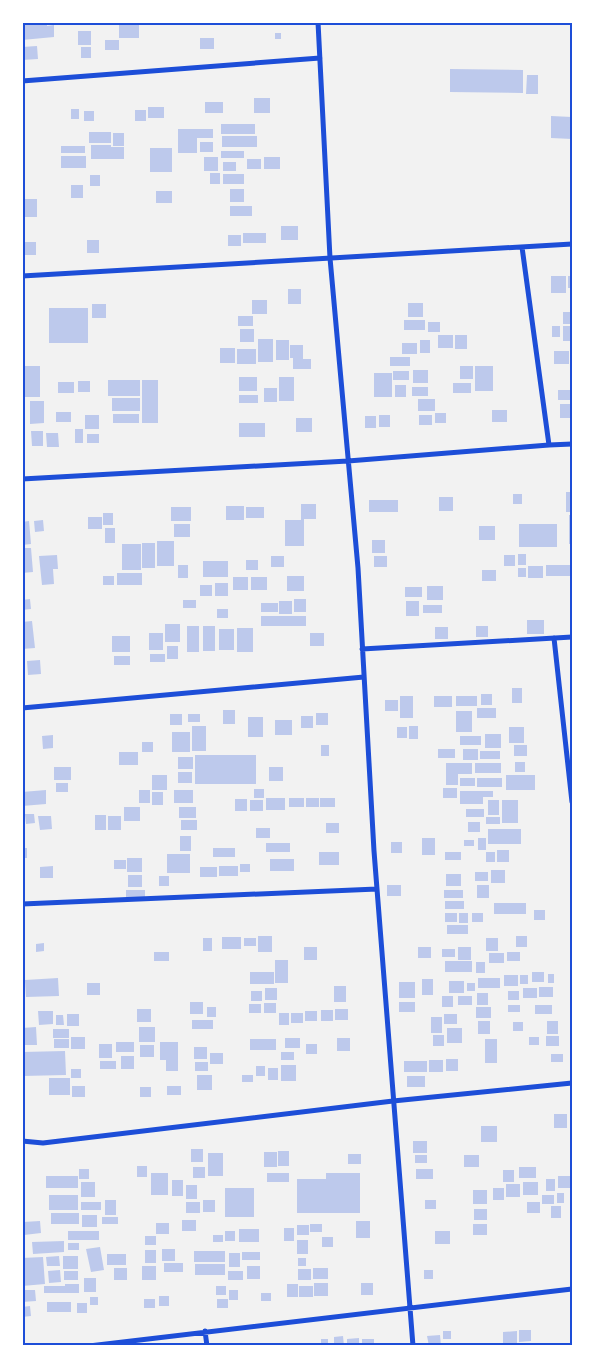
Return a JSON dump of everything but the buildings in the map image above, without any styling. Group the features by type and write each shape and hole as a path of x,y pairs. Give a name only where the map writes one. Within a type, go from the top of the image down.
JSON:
{"street":[{"path":"318,22 330,258 358,568 377,889 413,1346"},
{"path":"22,82 320,58"},
{"path":"22,276 572,244"},
{"path":"522,247 549,445"},
{"path":"22,479 348,461 572,444"},
{"path":"362,649 572,637"},
{"path":"554,638 572,802"},
{"path":"22,708 364,677"},
{"path":"22,904 377,889"},
{"path":"22,1142 43,1143 393,1101 572,1083"},
{"path":"89,1346 572,1289"},
{"path":"205,1332 207,1346"}]}
